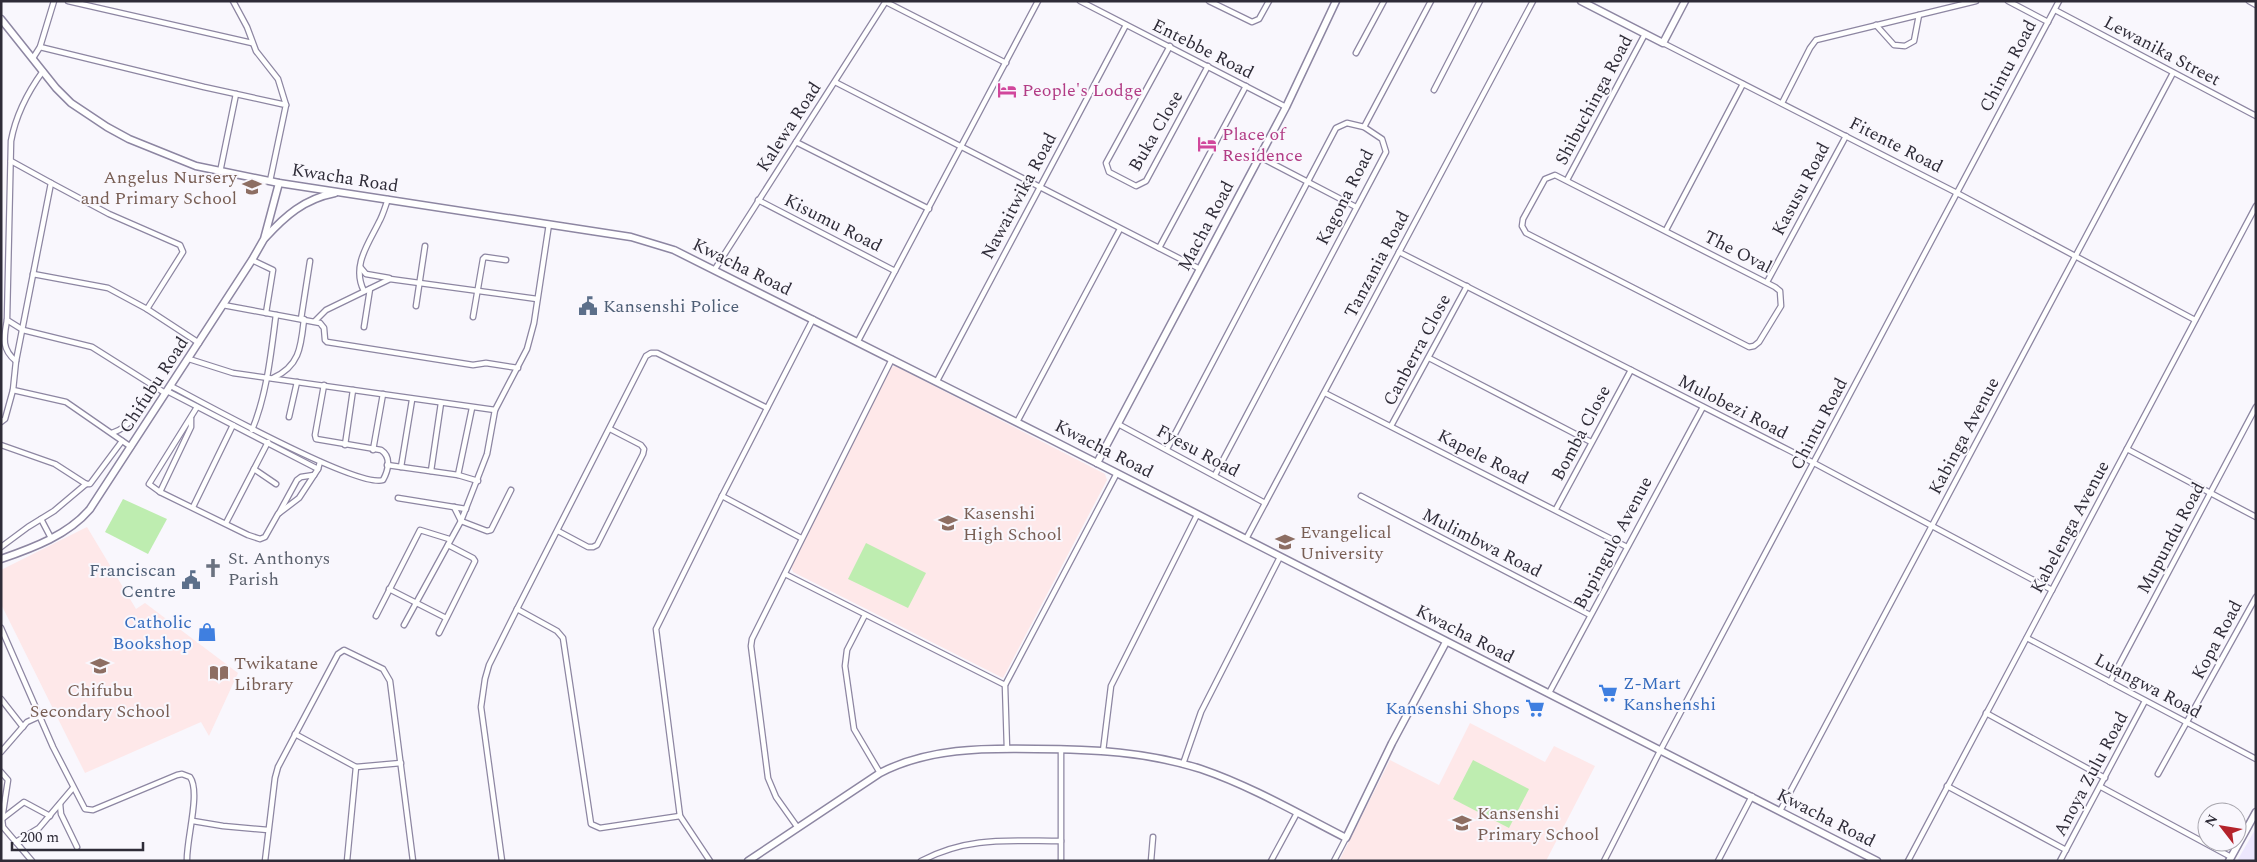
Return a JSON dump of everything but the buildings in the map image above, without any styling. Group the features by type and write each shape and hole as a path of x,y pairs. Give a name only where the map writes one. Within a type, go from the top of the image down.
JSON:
{"main road":[{"name":"Macha Road","path":"1097,463 1286,107 1336,1"},
{"name":"Fitente Road","path":"1581,1 1663,43"},
{"path":"1663,43 1685,1"},
{"name":"Kwacha Road","path":"2,22 56,88 71,103 107,127 161,153 196,166 270,181 654,242 715,269 1877,861"},
{"name":"Chifubu Road","path":"1,559 50,538 81,520 200,343 252,260 264,239 279,182"},
{"path":"264,239 282,219 305,203 323,195 341,192"},
{"path":"748,861 895,766 929,755 1007,748 1103,751 1183,764 1218,776 1346,838 1392,743 1446,642"},
{"path":"2230,859 2256,812"}],"street":[{"path":"33,58 40,47 54,1"},
{"path":"68,1 252,43"},
{"path":"234,1 247,27 252,43 278,79 286,105 270,181"},
{"path":"858,341 1038,1"},
{"name":"Entebbe Road","path":"1080,1 1286,107"},
{"path":"1209,1 1252,22 1259,19 1269,1"},
{"path":"1356,53 1384,1"},
{"path":"1364,127 1431,1"},
{"path":"1434,90 1480,1"},
{"name":"Tanzania Road","path":"1246,539 1533,1"},
{"path":"1782,103 1816,40 1976,1"},
{"path":"2008,1 2048,22"},
{"name":"Chintu Road","path":"1604,861 1660,751 2059,1"},
{"path":"2249,1 2256,5"},
{"path":"886,2 1006,63"},
{"name":"Kalewa Road","path":"715,269 886,2"},
{"name":"Lewanika Street","path":"2054,10 2256,116"},
{"path":"1876,25 1894,45 1905,46 1914,40 1919,15"},
{"name":"Nawaitwika Road","path":"936,381 1126,25"},
{"name":"Shibuchinga Road","path":"1567,180 1645,34"},
{"name":"Fitente Road","path":"1663,43 1957,193 2195,320"},
{"name":"Buka Close","path":"1170,46 1106,163 1109,172 1130,184 1136,186 1146,181 1208,66"},
{"path":"40,47 63,55 286,105"},
{"path":"16,362 6,351 5,340 8,320 11,141 15,120 30,89 43,71"},
{"name":"Kabinga Avenue","path":"1780,812 2173,73"},
{"path":"835,82 1200,269"},
{"path":"1666,230 1744,84"},
{"path":"1159,248 1246,86"},
{"path":"220,172 236,94"},
{"name":"Kagona Road","path":"1167,449 1336,128 1347,122 1364,127 1382,139 1386,152 1215,475"},
{"name":"Kasusu Road","path":"1768,282 1846,136"},
{"path":"796,142 929,209"},
{"path":"1260,157 1356,207"},
{"path":"11,161 109,214 180,245 182,252 147,309"},
{"name":"The Oval","path":"1555,175 1666,230 1768,282 1780,291 1780,306 1760,342 1754,346 1748,346 1526,232 1522,226 1523,220 1545,179 1555,175"},
{"path":"1,422 5,419 13,390 16,362 32,274 51,183"},
{"path":"364,291 359,280 360,264 366,243 379,222 388,199"},
{"name":"Kisumu Road","path":"758,200 895,271"},
{"name":"Kabelenga Avenue","path":"1908,861 2256,206"},
{"path":"404,625 418,603 448,545 449,539 461,521 487,454 495,410 518,368 530,340 549,224"},
{"path":"1017,422 1120,229"},
{"path":"416,306 425,246"},
{"name":"Mulobezi Road","path":"1399,252 1814,463 2052,590"},
{"path":"473,317 483,259 485,257 506,260"},
{"path":"252,260 273,270 266,313"},
{"path":"274,378 288,370 300,348 310,261"},
{"path":"361,268 366,274 390,279 538,299"},
{"path":"32,274 108,288 147,309 200,343"},
{"path":"315,321 326,310 390,279"},
{"name":"Canberra Close","path":"1391,426 1467,286"},
{"path":"364,327 370,289"},
{"path":"223,305 315,321 322,325 325,340 328,342 472,365 486,363 518,368"},
{"path":"251,434 259,414 267,377 276,315"},
{"path":"710,861 680,816 656,629 813,319"},
{"path":"8,320 22,330 92,348 154,386 168,390 219,414 233,424 268,442 372,481 383,480 388,465 386,453 319,441 315,436 324,385"},
{"path":"502,861 481,708 484,679 517,609 646,356 651,353 657,353 767,408"},
{"path":"1429,358 1592,442"},
{"path":"189,359 222,370 412,400 495,410"},
{"path":"798,828 776,797 768,778 751,646 754,631 785,574 801,538 892,359"},
{"name":"Bomba Close","path":"1556,510 1631,370"},
{"path":"289,417 297,382"},
{"path":"112,433 120,430 134,418 154,386"},
{"path":"13,390 66,402 131,447"},
{"path":"168,390 197,406 253,428 318,469"},
{"path":"345,445 353,390"},
{"name":"Kapele Road","path":"1325,393 1627,547"},
{"path":"373,450 383,394"},
{"path":"401,467 412,400"},
{"path":"430,471 441,403"},
{"path":"197,406 150,480 150,486 160,492 260,539 265,537 297,480 301,477 314,475"},
{"name":"Bupingulo Avenue","path":"1549,693 1702,407"},
{"name":"Mupundu Road","path":"2110,682 2256,407"},
{"path":"458,475 472,408"},
{"path":"160,492 191,427 191,416"},
{"path":"193,506 233,424"},
{"name":"Fyesu Road","path":"1118,424 1266,503"},
{"path":"558,530 593,548 597,545 644,449 641,444 610,428"},
{"path":"1,547 86,484 90,484 99,475 122,441"},
{"path":"226,523 268,442"},
{"path":"1,445 55,464 86,484"},
{"path":"2127,449 2256,517"},
{"path":"278,514 299,498 318,469 320,462"},
{"path":"388,465 458,475 478,481"},
{"path":"254,469 276,484"},
{"path":"1007,748 1005,685 1117,473"},
{"path":"454,507 461,521 487,531 491,530 511,490"},
{"path":"722,496 801,538"},
{"name":"Mulimbwa Road","path":"1361,496 1590,615"},
{"path":"398,498 466,509"},
{"path":"1103,751 1111,686 1197,515"},
{"path":"41,519 50,538"},
{"path":"376,616 420,530 449,539"},
{"path":"7,544 11,556"},
{"path":"439,633 475,561 473,558 448,545"},
{"path":"1183,764 1201,712 1280,557"},
{"path":"785,574 1005,685"},
{"path":"389,589 446,618"},
{"name":"Kopa Road","path":"2158,774 2188,723 2256,597"},
{"path":"517,609 558,631 563,638 591,824 600,828 680,816"},
{"path":"866,615 847,650 846,666 854,729 880,774"},
{"path":"1,628 73,788 85,809 89,811 177,775 186,775 193,781 193,820 188,834 187,861"},
{"name":"Luangwa Road","path":"2027,638 2256,759"},
{"path":"265,861 275,778 295,734 338,654 344,650 383,669 387,674 401,763 413,861"},
{"path":"1,699 23,727"},
{"name":"Anoya Zulu Road","path":"2060,861 2145,701"},
{"path":"1986,713 2105,778"},
{"path":"1,752 3,745 27,722 40,716"},
{"path":"295,734 356,767 401,763"},
{"path":"1060,861 1061,749"},
{"path":"347,861 356,767"},
{"path":"1,772 8,780 2,819 3,827 32,861"},
{"path":"1948,786 2066,850"},
{"path":"2100,787 2230,859"},
{"path":"16,842 39,828 73,788"},
{"path":"1718,861 1752,796"},
{"path":"2,819 24,802 50,816"},
{"path":"60,804 61,814 77,847"},
{"path":"1271,861 1297,813"},
{"path":"193,820 222,826 268,830"},
{"path":"1152,861 1153,837"},
{"path":"1334,861 1346,838"},
{"path":"920,861 957,846 978,841 1060,841"}],"shaded area":[{"name":"Kasenshi High School","path":"895,366 1105,474 1107,480 1003,678 793,572 791,566 891,367"},
{"name":"Chifubu Secondary School","path":"87,527 136,609 145,603 238,673 209,736 201,722 85,773 1,604 1,570"},
{"name":"Kansenshi Primary School","path":"1470,723 1545,762 1554,746 1595,766 1546,861 1339,861 1390,760 1439,785"},
{"path":"2256,828 2256,861 2237,861 2242,852 2247,852 2247,844"}],"green space":[{"path":"123,499 167,519 148,554 105,532"},
{"path":"866,543 926,573 908,608 848,579"},
{"path":"1473,760 1529,789 1509,828 1453,799"}],"place":[{"name":"People's Lodge","path":"1007,90"},
{"name":"Place of Residence","path":"1207,144"},
{"name":"Angelus Nursery and Primary School","path":"252,187"},
{"name":"Kansenshi Police","path":"588,306"},
{"name":"Kasenshi High School","path":"948,523"},
{"name":"Evangelical University","path":"1285,542"},
{"name":"St. Anthonys Parish","path":"213,568"},
{"name":"Franciscan Centre","path":"191,580"},
{"name":"Catholic Bookshop","path":"207,632"},
{"name":"Chifubu Secondary School","path":"100,666"},
{"name":"Twikatane Library","path":"219,673"},
{"name":"Z-Mart Kanshenshi","path":"1608,693"},
{"name":"Kansenshi Shops","path":"1535,708"},
{"name":"Kansenshi Primary School","path":"1462,823"}]}
